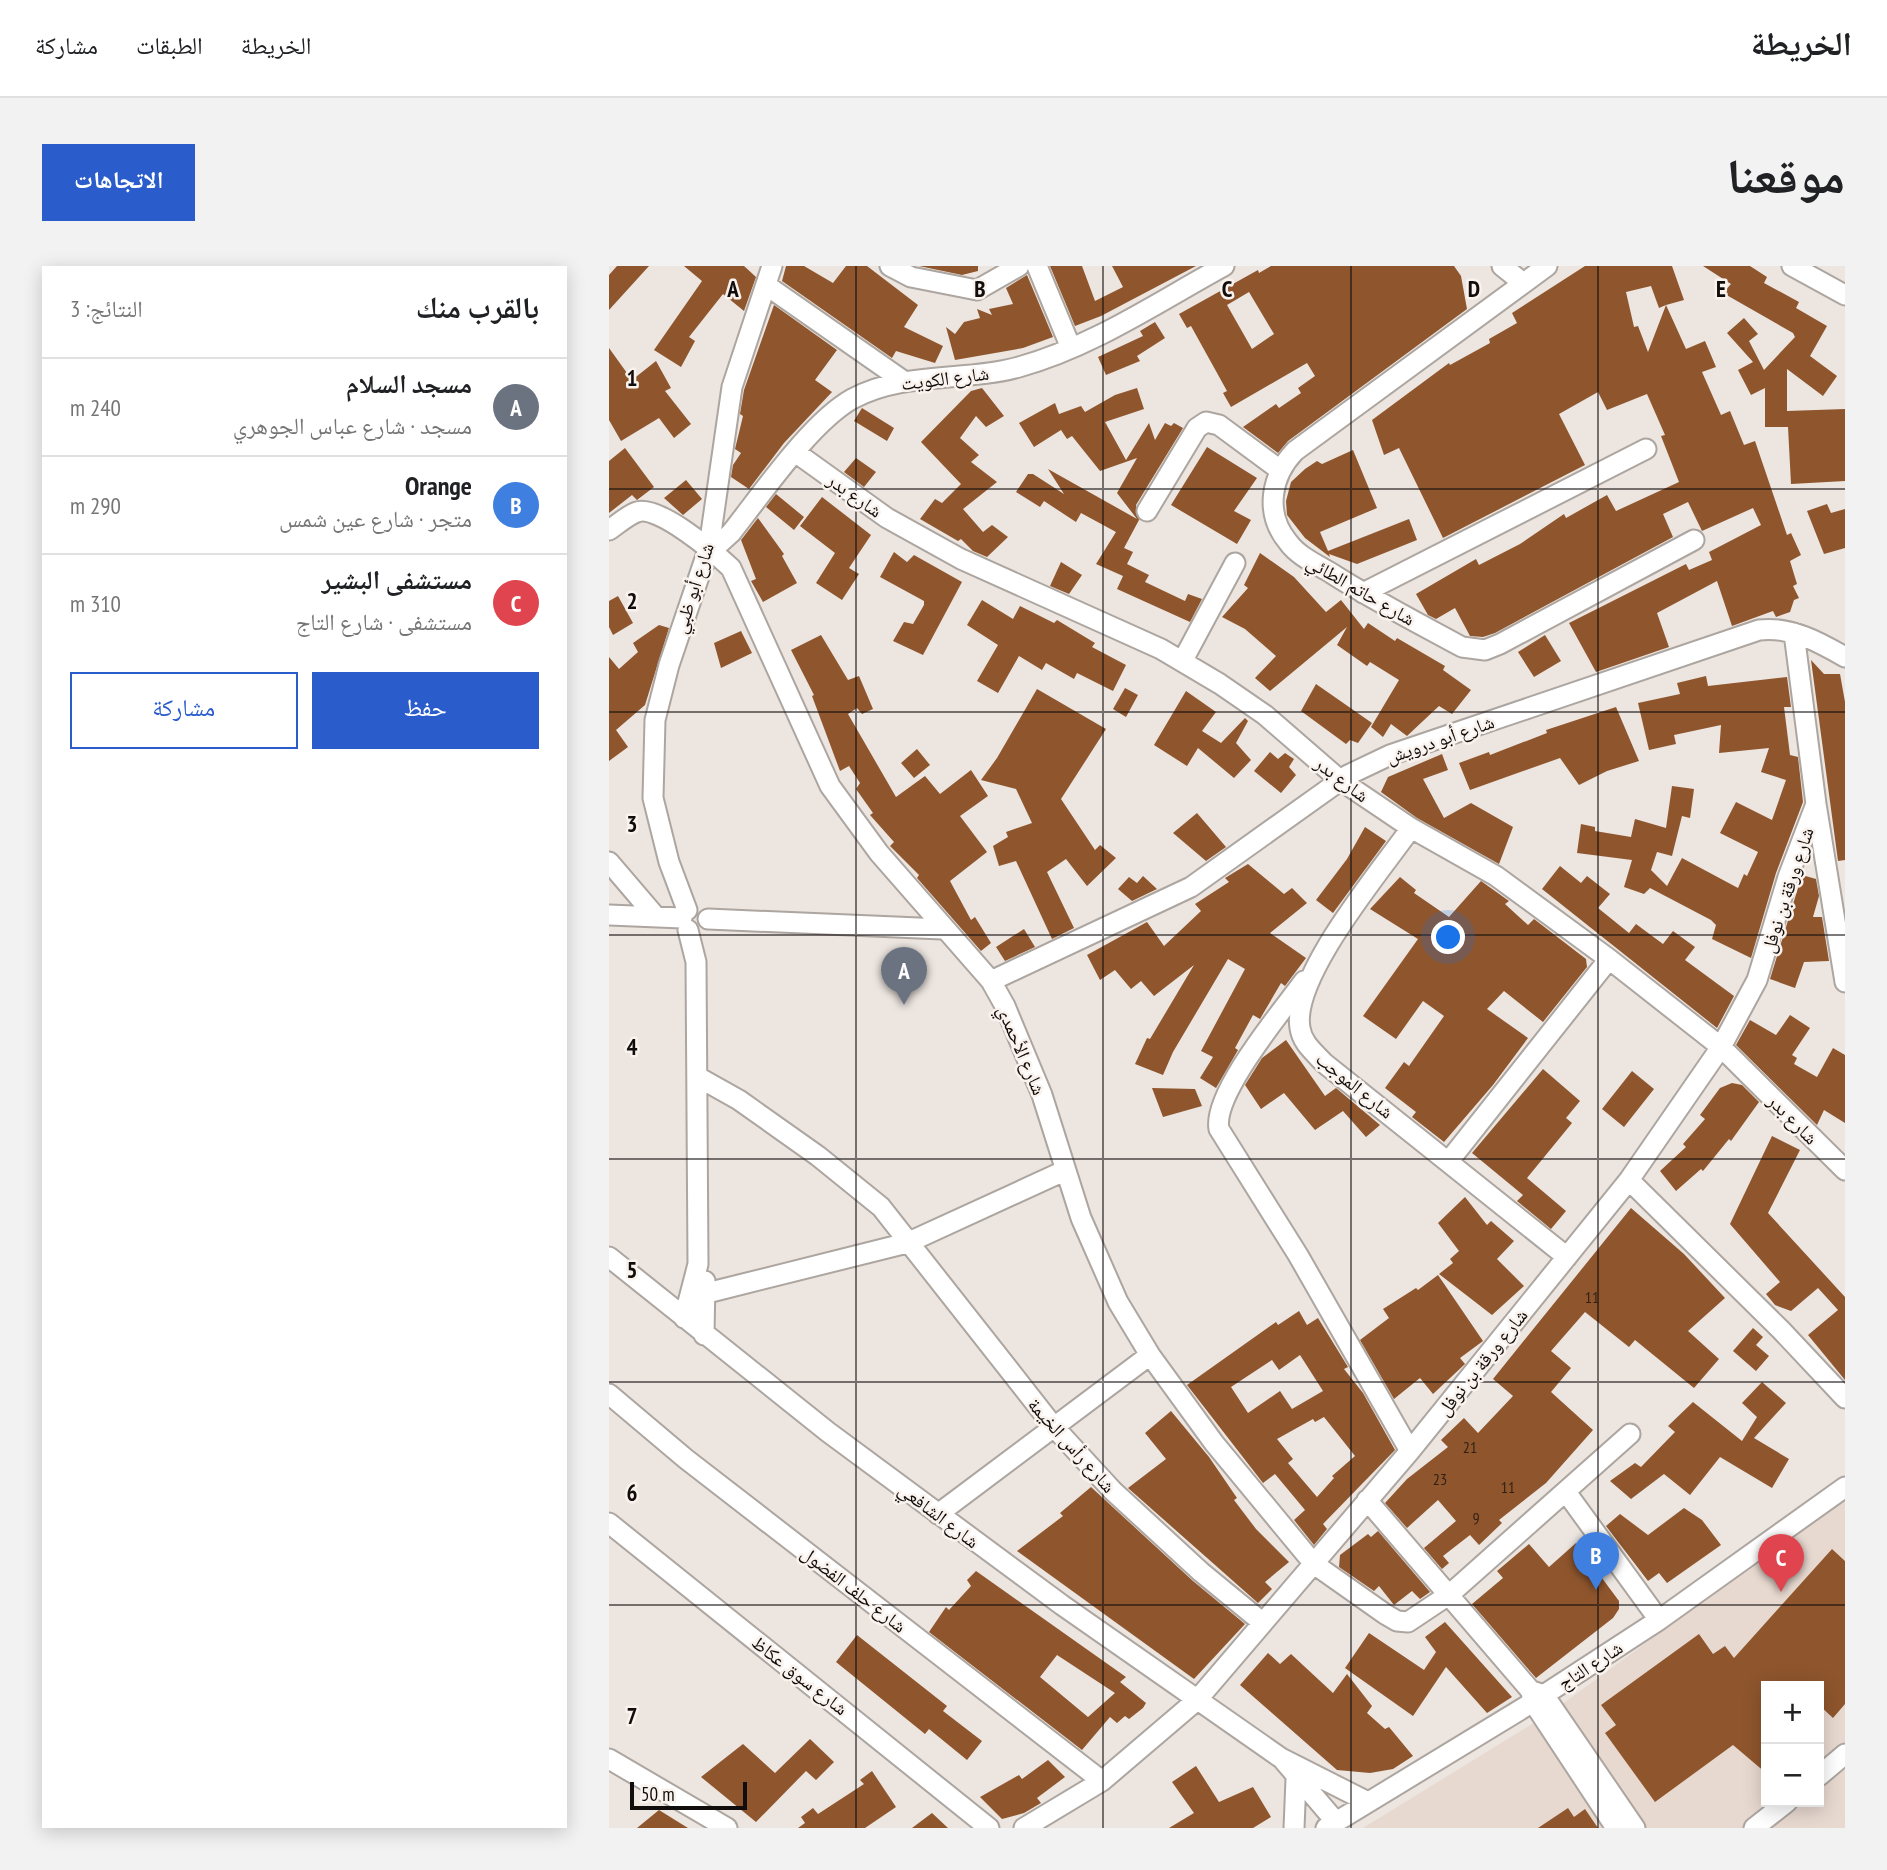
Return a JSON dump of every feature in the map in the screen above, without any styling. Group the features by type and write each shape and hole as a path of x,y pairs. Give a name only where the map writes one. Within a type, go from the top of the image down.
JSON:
{"street":[{"name":"شارع أبو ظبي","path":"684,1318 696,1270 698,1077 695,962 702,941 657,815 652,783 654,740 659,702 669,665 709,547 732,387 772,266"},
{"path":"890,266 911,277 977,290 1019,266"},
{"path":"1037,266 1071,348"},
{"name":"شارع الكويت","path":"709,547 731,533 795,453 843,404 871,390 905,383 1004,371 1071,348 1224,266"},
{"path":"1502,266 1522,282"},
{"path":"1147,511 1197,428 1206,422 1219,425 1280,470 1296,451 1547,266"},
{"path":"1791,266 1845,295"},
{"path":"766,285 905,383"},
{"path":"1363,593 1646,450"},
{"name":"شارع بدر","path":"795,453 887,517 961,559 1183,660 1265,715 1340,780 1411,828 1496,876 1609,959 1721,1047 1845,1170"},
{"name":"شارع حاتم الطائي","path":"1280,470 1273,504 1275,518 1289,544 1363,593 1462,646 1485,650 1694,540"},
{"name":"شارع الأحمدي","path":"609,529 637,512 649,512 709,547 731,568 830,786 872,844 942,929 991,981 1006,1006 1042,1095 1064,1171 1095,1255 1118,1302 1150,1355 1214,1443 1314,1564 1398,1621 1408,1622 1450,1594 1630,1434"},
{"path":"1183,660 1235,563"},
{"name":"شارع أبو درويش","path":"991,981 1191,887 1340,780 1390,755 1730,638 1770,628 1794,633 1845,657"},
{"path":"1794,633 1816,804 1845,982"},
{"name":"شارع ورقة بن نوفل","path":"1024,1828 1101,1781 1197,1700 1410,1451 1629,1180 1721,1047 1757,980 1788,877 1816,804"},
{"name":"شارع الموجب","path":"1411,828 1313,969 1299,1012 1302,1037 1309,1048 1567,1257"},
{"path":"609,862 656,917"},
{"path":"609,915 693,921 942,929"},
{"path":"1449,1161 1609,959"},
{"path":"1313,969 1265,1029 1222,1105 1217,1121 1230,1149 1298,1255 1410,1451"},
{"name":"شارع رأس الخيمة","path":"698,1077 739,1100 855,1185 888,1215 907,1243 1054,1427 1113,1491 1201,1572 1263,1623"},
{"path":"707,1293 907,1243 1064,1171"},
{"path":"1629,1180 1781,1329 1845,1398"},
{"name":"شارع الشافعي","path":"609,1257 704,1335 938,1514 1197,1700 1281,1758 1368,1802"},
{"name":"شارع أبو ظبي","path":"696,1270 707,1293 704,1335"},
{"path":"649,1290 671,1288 696,1270"},
{"path":"938,1514 1150,1355"},
{"name":"شارع حلف الفضول","path":"609,1394 686,1459 1101,1781"},
{"name":"شارع التاج","path":"1331,1825 1659,1620 1845,1487"},
{"path":"1566,1492 1659,1620"},
{"path":"1367,1500 1536,1696 1635,1828"},
{"name":"شارع سوق عكاظ","path":"609,1523 989,1828"},
{"path":"1574,1750 1616,1828"},
{"path":"1824,1772 1845,1754"},
{"name":"شارع الشافعي","path":"1281,1758 1331,1825"},
{"path":"609,1759 727,1828"},
{"path":"1294,1828 1296,1779"},
{"path":"1754,1828 1781,1807"}],"shaded area":[{"path":"1845,1498 1845,1828 1363,1828 1550,1713"}],"building":[{"path":"617,266 649,266 609,310 609,275"},
{"path":"684,266 744,266 756,277 744,311 723,294 689,337 695,341 681,367 654,350 702,281"},
{"path":"786,266 804,266 833,283 846,266 867,266 918,305 904,327 943,346 935,363 896,351 892,358 782,281"},
{"path":"919,266 978,266 978,271 962,275"},
{"path":"1050,266 1082,266 1095,301 1123,287 1112,266 1196,266 1101,316 1075,326"},
{"path":"1271,266 1454,266 1461,276 1467,309 1288,441 1278,453 1243,427 1276,404 1279,408 1301,393 1298,388 1315,376 1307,363 1231,407 1223,393 1227,391 1191,326 1187,328 1179,314 1258,270 1259,273","holes":["1249,292 1274,334 1252,349 1227,305"]},
{"path":"1585,266 1672,266 1684,300 1666,305 1686,349 1705,341 1716,367 1702,372 1721,415 1730,411 1744,445 1755,441 1787,535 1791,533 1801,555 1790,561 1797,584 1793,586 1799,598 1794,600 1790,612 1776,617 1773,611 1732,626 1717,581 1657,613 1669,647 1596,672 1569,623 1686,564 1689,570 1712,560 1709,552 1761,525 1753,508 1702,531 1688,502 1663,514 1673,537 1495,633 1483,637 1470,636 1455,608 1436,619 1428,615 1416,594 1476,559 1479,565 1520,544 1564,514 1566,518 1607,495 1616,511 1679,482 1661,436 1665,435 1647,394 1607,410 1598,392 1559,414 1585,465 1443,538 1399,448 1384,455 1372,420 1449,363 1450,365 1490,343 1489,339 1517,323 1512,313","holes":["1651,286 1659,308 1666,305 1648,352 1638,326 1634,327 1626,292"]},
{"path":"1703,266 1750,266 1767,277 1764,283 1799,302 1796,308 1827,326 1810,356 1837,376 1823,396 1787,369 1787,411 1845,409 1845,481 1791,484 1788,427 1765,427 1765,388 1751,395 1738,370 1753,362 1727,333 1744,318 1758,334 1749,341 1764,370 1795,337 1793,333 1723,293 1731,284"},
{"path":"1027,275 1053,337 1023,348 955,360 946,327 955,334 964,322 980,318 977,309 992,315 989,309 1013,304 1006,288"},
{"path":"774,305 837,350 815,380 832,392 784,443 749,489 731,477 733,465 741,453 735,449 743,416 740,414 744,390"},
{"path":"1155,322 1165,338 1137,356 1140,361 1106,375 1098,357 1143,336 1140,331"},
{"path":"609,348 632,380 656,361 671,388 665,391 691,424 674,438 659,418 621,441 609,420"},
{"path":"982,388 1004,416 986,427 976,416 960,438 979,455 971,462 997,482 963,509 983,532 992,525 1008,537 987,557 973,551 961,539 958,541 920,519 935,499 942,503 961,484 921,442 971,391"},
{"path":"1137,388 1144,409 1105,422 1126,460 1149,423 1155,440 1165,423 1171,426 1174,423 1183,428 1136,505 1139,520 1124,548 1133,552 1127,564 1149,575 1145,582 1185,601 1188,594 1202,599 1190,622 1117,589 1123,576 1096,564 1116,532 1081,513 1076,522 1044,501 1040,507 1016,492 1028,474 1033,474 1064,494 1048,469 1137,519 1117,493 1137,458 1100,471 1072,436 1067,439 1061,430 1034,447 1019,423 1055,403 1059,414 1081,406 1085,412 1115,395"},
{"path":"862,408 894,428 887,441 854,421"},
{"path":"1207,447 1257,478 1234,511 1251,520 1237,544 1171,505"},
{"path":"625,448 654,487 637,500 632,495 609,513 609,461"},
{"path":"1353,450 1377,508 1320,532 1328,551 1409,519 1417,540 1357,564 1329,554 1330,557 1305,538 1287,515 1286,501 1291,482 1305,469 1317,461 1322,464"},
{"path":"856,458 876,472 864,487 844,472"},
{"path":"686,480 702,499 683,515 664,498"},
{"path":"776,494 804,517 794,530 766,507"},
{"path":"822,497 871,535 849,568 859,574 842,600 816,583 835,553 800,526"},
{"path":"1827,504 1831,513 1845,509 1845,548 1824,554 1807,511"},
{"path":"758,518 784,554 782,556 797,583 763,602 751,581 756,579 741,540"},
{"path":"894,552 907,562 914,555 962,582 923,655 893,641 904,622 913,624 924,605 924,601 880,577"},
{"path":"1260,553 1294,577 1326,612 1341,600 1364,629 1368,623 1395,641 1397,638 1445,666 1443,670 1471,690 1452,714 1439,706 1407,736 1391,724 1383,737 1371,727 1399,680 1370,662 1367,666 1337,645 1347,627 1270,691 1255,678 1276,656 1245,629 1222,617 1248,588 1244,585"},
{"path":"1061,562 1082,575 1069,594 1050,586"},
{"path":"618,596 633,623 613,635 609,627 609,601"},
{"path":"982,600 1013,619 1020,606 1054,623 1057,620 1095,643 1092,647 1126,665 1113,691 1077,673 1074,679 1046,663 1042,670 1019,656 998,693 977,681 998,645 967,625"},
{"path":"659,625 669,628 645,705 616,730 628,747 609,761 609,657 619,669 638,652 633,643"},
{"path":"741,631 752,653 721,668 714,643"},
{"path":"821,635 848,680 859,676 873,709 862,714 857,708 848,714 896,797 925,776 940,794 971,770 988,796 960,816 987,852 950,881 971,920 975,917 991,943 981,951 917,878 919,875 890,846 894,842 870,815 873,813 856,789 860,783 849,766 840,771 812,696 814,695 791,650"},
{"path":"1545,635 1561,661 1534,677 1518,652"},
{"path":"1811,660 1824,674 1840,674 1845,702 1845,860 1838,861"},
{"path":"1706,676 1708,686 1787,677 1791,707 1784,707 1790,755 1798,757 1803,802 1776,873 1751,958 1712,939 1716,925 1711,920 1650,888 1644,894 1624,887 1632,860 1577,853 1581,824 1595,827 1595,831 1631,837 1635,819 1666,828 1672,786 1694,789 1690,818 1682,816 1672,856 1657,852 1651,870 1667,886 1682,858 1738,888 1744,874 1747,876 1758,852 1720,833 1736,802 1772,820 1786,780 1761,772 1769,748 1719,753 1721,725 1674,735 1676,744 1649,750 1638,703 1680,694 1677,683"},
{"path":"1316,684 1372,723 1358,743 1350,740 1346,744 1301,711"},
{"path":"1125,688 1138,695 1126,717 1113,709"},
{"path":"1037,689 1106,729 1061,799 1095,850 1100,845 1116,858 1087,886 1066,859 1047,872 1074,928 1052,939 1016,861 999,866 993,846 1008,837 1006,832 1032,823 1016,789 981,780"},
{"path":"1186,691 1216,712 1202,731 1221,743 1245,718 1248,721 1236,743 1251,760 1234,778 1198,748 1187,766 1154,745"},
{"path":"1616,707 1639,761 1607,771 1579,785 1560,758 1470,790 1459,763 1489,752 1490,755 1547,733 1546,730"},
{"path":"917,749 930,765 914,778 901,763"},
{"path":"1270,752 1278,759 1285,753 1294,759 1289,767 1296,775 1281,793 1254,771"},
{"path":"1442,754 1448,770 1423,779 1444,818 1471,803 1513,827 1499,864 1417,818 1381,792 1388,777"},
{"path":"1197,813 1226,847 1206,861 1173,833"},
{"path":"1365,827 1386,841 1333,913 1316,900 1347,859"},
{"path":"1248,864 1284,894 1292,888 1307,903 1270,933 1306,958 1285,986 1281,983 1260,1019 1253,1015 1235,1048 1238,1050 1216,1088 1200,1078 1213,1057 1201,1051 1245,969 1228,959 1173,1052 1163,1075 1135,1064 1147,1038 1150,1039 1194,965 1154,996 1141,981 1131,989 1115,970 1100,980 1087,955 1147,922 1164,946 1201,911 1195,904 1229,882 1225,878"},
{"path":"1560,866 1581,883 1587,876 1610,894 1598,908 1629,933 1636,924 1663,944 1673,931 1695,947 1685,960 1734,996 1717,1028 1542,889"},
{"path":"1802,875 1816,879 1819,896 1813,917 1822,917 1829,961 1804,962 1795,988 1770,979"},
{"path":"1143,876 1157,889 1132,901 1118,889 1129,877 1137,883"},
{"path":"1400,877 1416,890 1414,893 1449,917 1481,881 1509,901 1505,904 1528,925 1534,919 1586,959 1587,967 1543,1022 1504,991 1487,1009 1528,1038 1493,1085 1444,1142 1412,1117 1416,1112 1385,1088 1404,1062 1409,1066 1444,1016 1423,1001 1396,1039 1363,1016 1418,939 1370,909"},
{"path":"1024,929 1035,947 1005,961 996,947"},
{"path":"1790,1015 1810,1028 1792,1055 1797,1058 1794,1064 1817,1077 1833,1048 1845,1055 1845,1123 1824,1110 1817,1125 1736,1045 1750,1020 1776,1035"},
{"path":"1286,1040 1325,1096 1336,1088 1380,1125 1366,1137 1343,1111 1315,1130 1284,1093 1261,1109 1245,1085 1262,1058"},
{"path":"1543,1069 1580,1101 1566,1118 1572,1123 1527,1178 1566,1211 1551,1229 1517,1201 1523,1195 1472,1153"},
{"path":"1632,1071 1654,1089 1624,1127 1602,1109"},
{"path":"1732,1083 1742,1085 1759,1102 1731,1141 1729,1139 1703,1171 1701,1169 1676,1191 1660,1171 1686,1147 1683,1144 1705,1119 1700,1115 1720,1088"},
{"path":"1152,1088 1195,1089 1202,1106 1163,1117"},
{"path":"1772,1136 1800,1150 1768,1213 1845,1297 1845,1380 1808,1335 1838,1310 1818,1288 1791,1311 1775,1305 1766,1294 1780,1282 1730,1224"},
{"path":"1465,1197 1487,1225 1491,1221 1514,1241 1497,1259 1524,1286 1492,1315 1439,1274 1453,1263 1450,1259 1459,1251 1438,1223"},
{"path":"1631,1208 1684,1254 1725,1298 1688,1331 1719,1359 1694,1388 1635,1340 1629,1347 1585,1312 1551,1351 1571,1368 1551,1392 1593,1430 1546,1483 1499,1520 1502,1523 1479,1545 1470,1535 1443,1556 1449,1563 1442,1569 1424,1548 1456,1521 1438,1500 1407,1528 1385,1503 1407,1479 1448,1447 1441,1440 1464,1418 1478,1433 1513,1396 1493,1379"},
{"path":"1438,1275 1483,1341 1460,1358 1465,1364 1433,1394 1420,1378 1394,1399 1360,1340 1389,1318 1383,1309 1416,1288 1418,1290"},
{"path":"1299,1311 1307,1325 1318,1318 1348,1367 1344,1369 1363,1393 1395,1450 1323,1524 1327,1529 1314,1545 1294,1520 1305,1510 1275,1474 1263,1483 1187,1385 1276,1322 1278,1325","holes":["1300,1355 1323,1391 1292,1409 1280,1391 1248,1413 1231,1387 1272,1360 1279,1370","1324,1417 1355,1456 1332,1476 1334,1478 1317,1497 1288,1463 1293,1459 1277,1439 1313,1419 1315,1422"]},
{"path":"1753,1328 1763,1337 1756,1345 1769,1356 1756,1371 1733,1351"},
{"path":"1762,1382 1786,1403 1754,1438 1789,1459 1772,1488 1720,1457 1690,1495 1664,1474 1631,1499 1610,1481 1635,1463 1641,1467 1675,1432 1668,1426 1693,1402 1742,1441 1757,1417 1742,1403"},
{"path":"1171,1411 1209,1457 1237,1498 1234,1500 1256,1529 1289,1562 1265,1582 1272,1589 1258,1603 1128,1488 1166,1459 1145,1433"},
{"path":"1091,1487 1193,1581 1245,1624 1194,1679 1017,1551 1063,1516 1060,1513"},
{"path":"1684,1508 1702,1520 1721,1545 1667,1583 1659,1573 1648,1581 1606,1526 1620,1514 1648,1535"},
{"path":"1378,1531 1430,1592 1420,1599 1412,1591 1394,1605 1379,1586 1374,1591 1339,1567 1340,1555 1368,1534 1371,1537"},
{"path":"1576,1543 1619,1601 1619,1609 1613,1618 1536,1678 1472,1604 1503,1578 1497,1571 1529,1544 1549,1567"},
{"path":"1832,1549 1845,1561 1845,1704 1833,1718 1824,1710 1824,1681 1761,1681 1761,1769 1733,1745 1655,1802 1605,1733 1616,1725 1601,1705 1699,1634 1713,1654 1725,1646 1734,1658"},
{"path":"976,1571 1126,1677 1120,1682 1146,1703 1143,1708 1129,1719 1125,1716 1117,1723 1110,1717 1082,1750 929,1632 946,1607 949,1610 971,1586 967,1580","holes":["1057,1655 1115,1693 1088,1717 1040,1677"]},
{"path":"1445,1622 1512,1697 1487,1713 1446,1667 1413,1716 1345,1668 1369,1633 1424,1670 1436,1652 1425,1637"},
{"path":"857,1635 947,1706 943,1711 982,1741 967,1760 929,1729 925,1734 836,1662"},
{"path":"1268,1653 1280,1664 1291,1654 1333,1693 1347,1674 1372,1706 1367,1713 1385,1729 1389,1727 1413,1756 1393,1769 1370,1773 1337,1770 1240,1685"},
{"path":"810,1739 834,1762 816,1780 806,1771 756,1822 701,1777 743,1744 775,1773"},
{"path":"1048,1760 1065,1777 1037,1798 1041,1803 1024,1813 1002,1819 980,1797 1019,1775 1022,1779"},
{"path":"1196,1766 1219,1802 1253,1787 1271,1817 1253,1828 1169,1828 1194,1813 1172,1782"},
{"path":"872,1771 896,1807 865,1828 798,1828 805,1823 801,1817 813,1808 818,1814 864,1784 860,1780"},
{"path":"1568,1808 1574,1817 1585,1809 1598,1828 1538,1828"},
{"path":"659,1810 688,1828 637,1828"},
{"path":"932,1813 948,1828 912,1828"}],"place":[{"name":"مسجد السلام","path":"904,1005"},
{"name":"Orange","path":"1596,1590"},
{"name":"مستشفى البشير","path":"1781,1592"}]}
